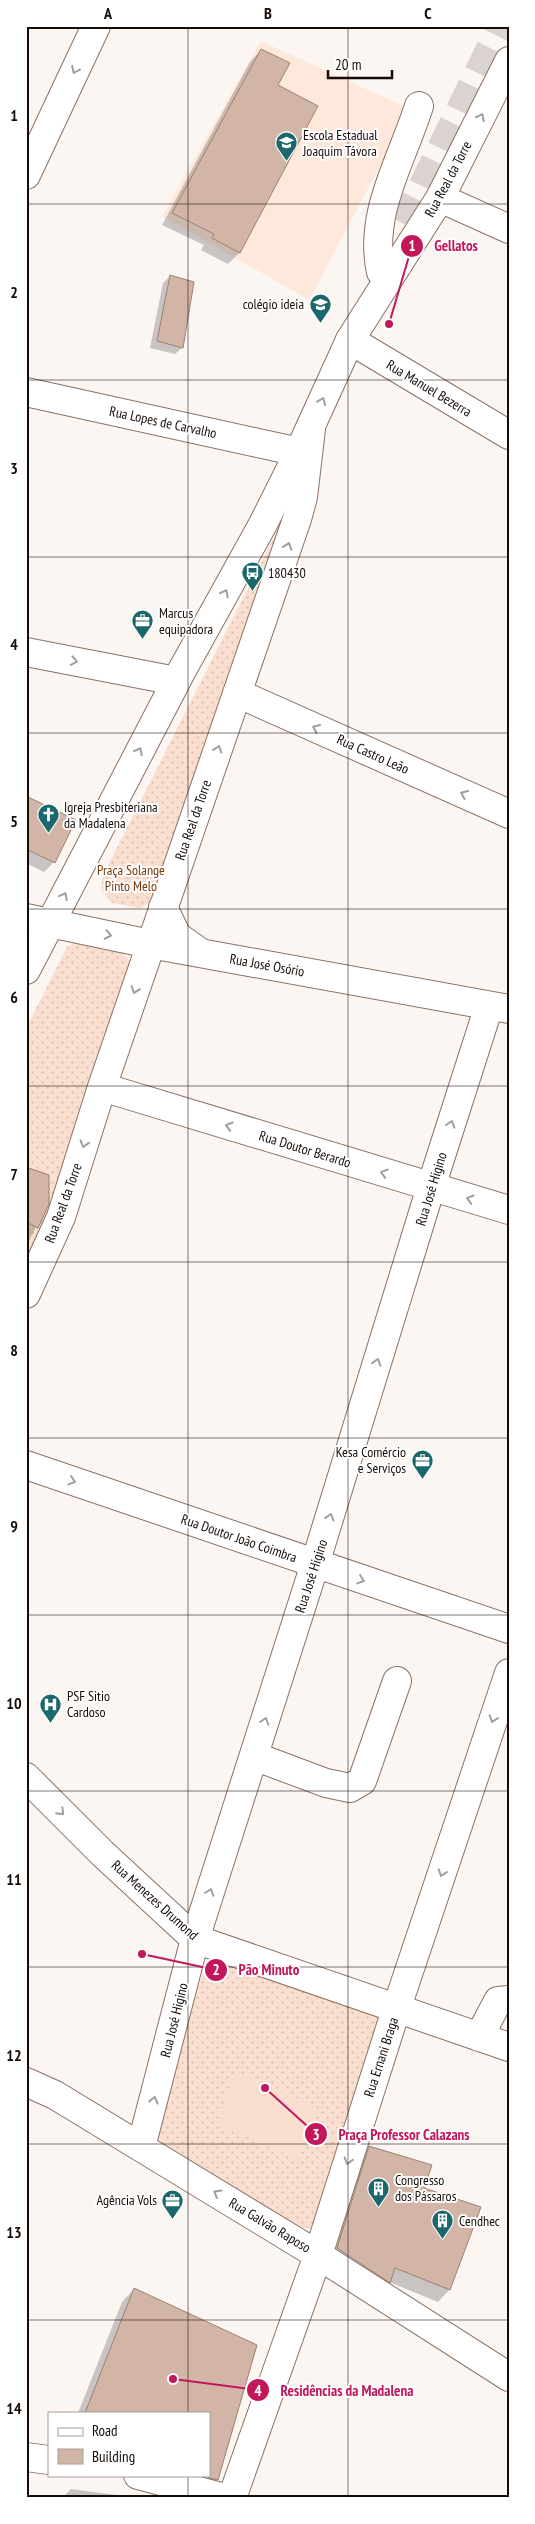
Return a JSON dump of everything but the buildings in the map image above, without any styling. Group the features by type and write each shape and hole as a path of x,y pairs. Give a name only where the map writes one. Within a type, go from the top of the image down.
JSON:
{"street":[{"path":"26,176 96,26"},
{"name":"Rua Real da Torre","path":"26,970 38,920 176,681 263,524 299,452 350,340 440,198 509,61"},
{"path":"381,272 377,253 378,226 383,204 419,106"},
{"path":"440,198 509,229"},
{"path":"350,340 404,224"},
{"name":"Rua Manuel Bezerra","path":"350,340 509,435"},
{"name":"Rua Lopes de Carvalho","path":"26,392 299,452"},
{"name":"Rua Real da Torre","path":"26,1294 61,1217 150,944 304,497 311,425"},
{"path":"26,652 176,681"},
{"name":"Rua Castro Leão","path":"237,693 509,814"},
{"path":"163,907 177,936 203,954"},
{"name":"Rua José Osório","path":"38,920 150,944 499,1008"},
{"name":"Rua José Higino","path":"141,2147 195,1939 315,1564 431,1187 499,1008"},
{"name":"Rua Doutor Berardo","path":"102,1087 509,1210"},
{"name":"Rua Doutor João Coimbra","path":"26,1465 509,1629"},
{"name":"Rua Ernani Braga","path":"232,2498 318,2255 396,2010 509,1673"},
{"path":"254,1756 326,1783 350,1788 362,1781 397,1681"},
{"name":"Rua Menezes Drumond","path":"26,1777 102,1852 195,1939 396,2010 509,2047"},
{"path":"479,2037 498,2001 509,2000"},
{"name":"Rua Galvão Raposo","path":"26,2082 55,2095 318,2255 509,2377"},
{"path":"26,2457 48,2460"},
{"path":"142,2476 225,2498"}],"shaded area":[{"name":"Escola Estadual Joaquim Távora","path":"261,41 410,109 309,300 162,216"}],"green space":[{"name":"Praça Solange Pinto Melo","path":"301,484 152,900 141,908 112,903 101,889 103,875"},
{"path":"76,942 115,950 122,953 131,964 32,1262 26,1273 26,1028 67,947"},
{"path":"219,1960 371,2008 384,2021 314,2228 302,2228 170,2147 161,2141 156,2132 173,2064 204,1970"},
{"path":"236,2070 319,2109 298,2159 217,2124"}],"tunnel":[{"path":"404,224 501,26"}],"place":[{"name":"Escola Estadual Joaquim Távora","path":"287,162"},
{"name":"colégio ideia","path":"320,323"},
{"name":"Gellatos","path":"389,324"},
{"name":"180430","path":"252,592"},
{"name":"Marcus equipadora","path":"143,640"},
{"name":"Igreja Presbiteriana da Madalena","path":"48,834"},
{"name":"Kesa Comércio e Serviços","path":"422,1479"},
{"name":"PSF Sitio Cardoso","path":"51,1723"},
{"name":"Pão Minuto","path":"142,1954"},
{"name":"Praça Professor Calazans","path":"265,2088"},
{"name":"Congresso dos Pássaros","path":"379,2207"},
{"name":"Agência Vols","path":"173,2219"},
{"name":"Cendhec","path":"443,2240"},
{"name":"Residências da Madalena","path":"173,2379"}]}
